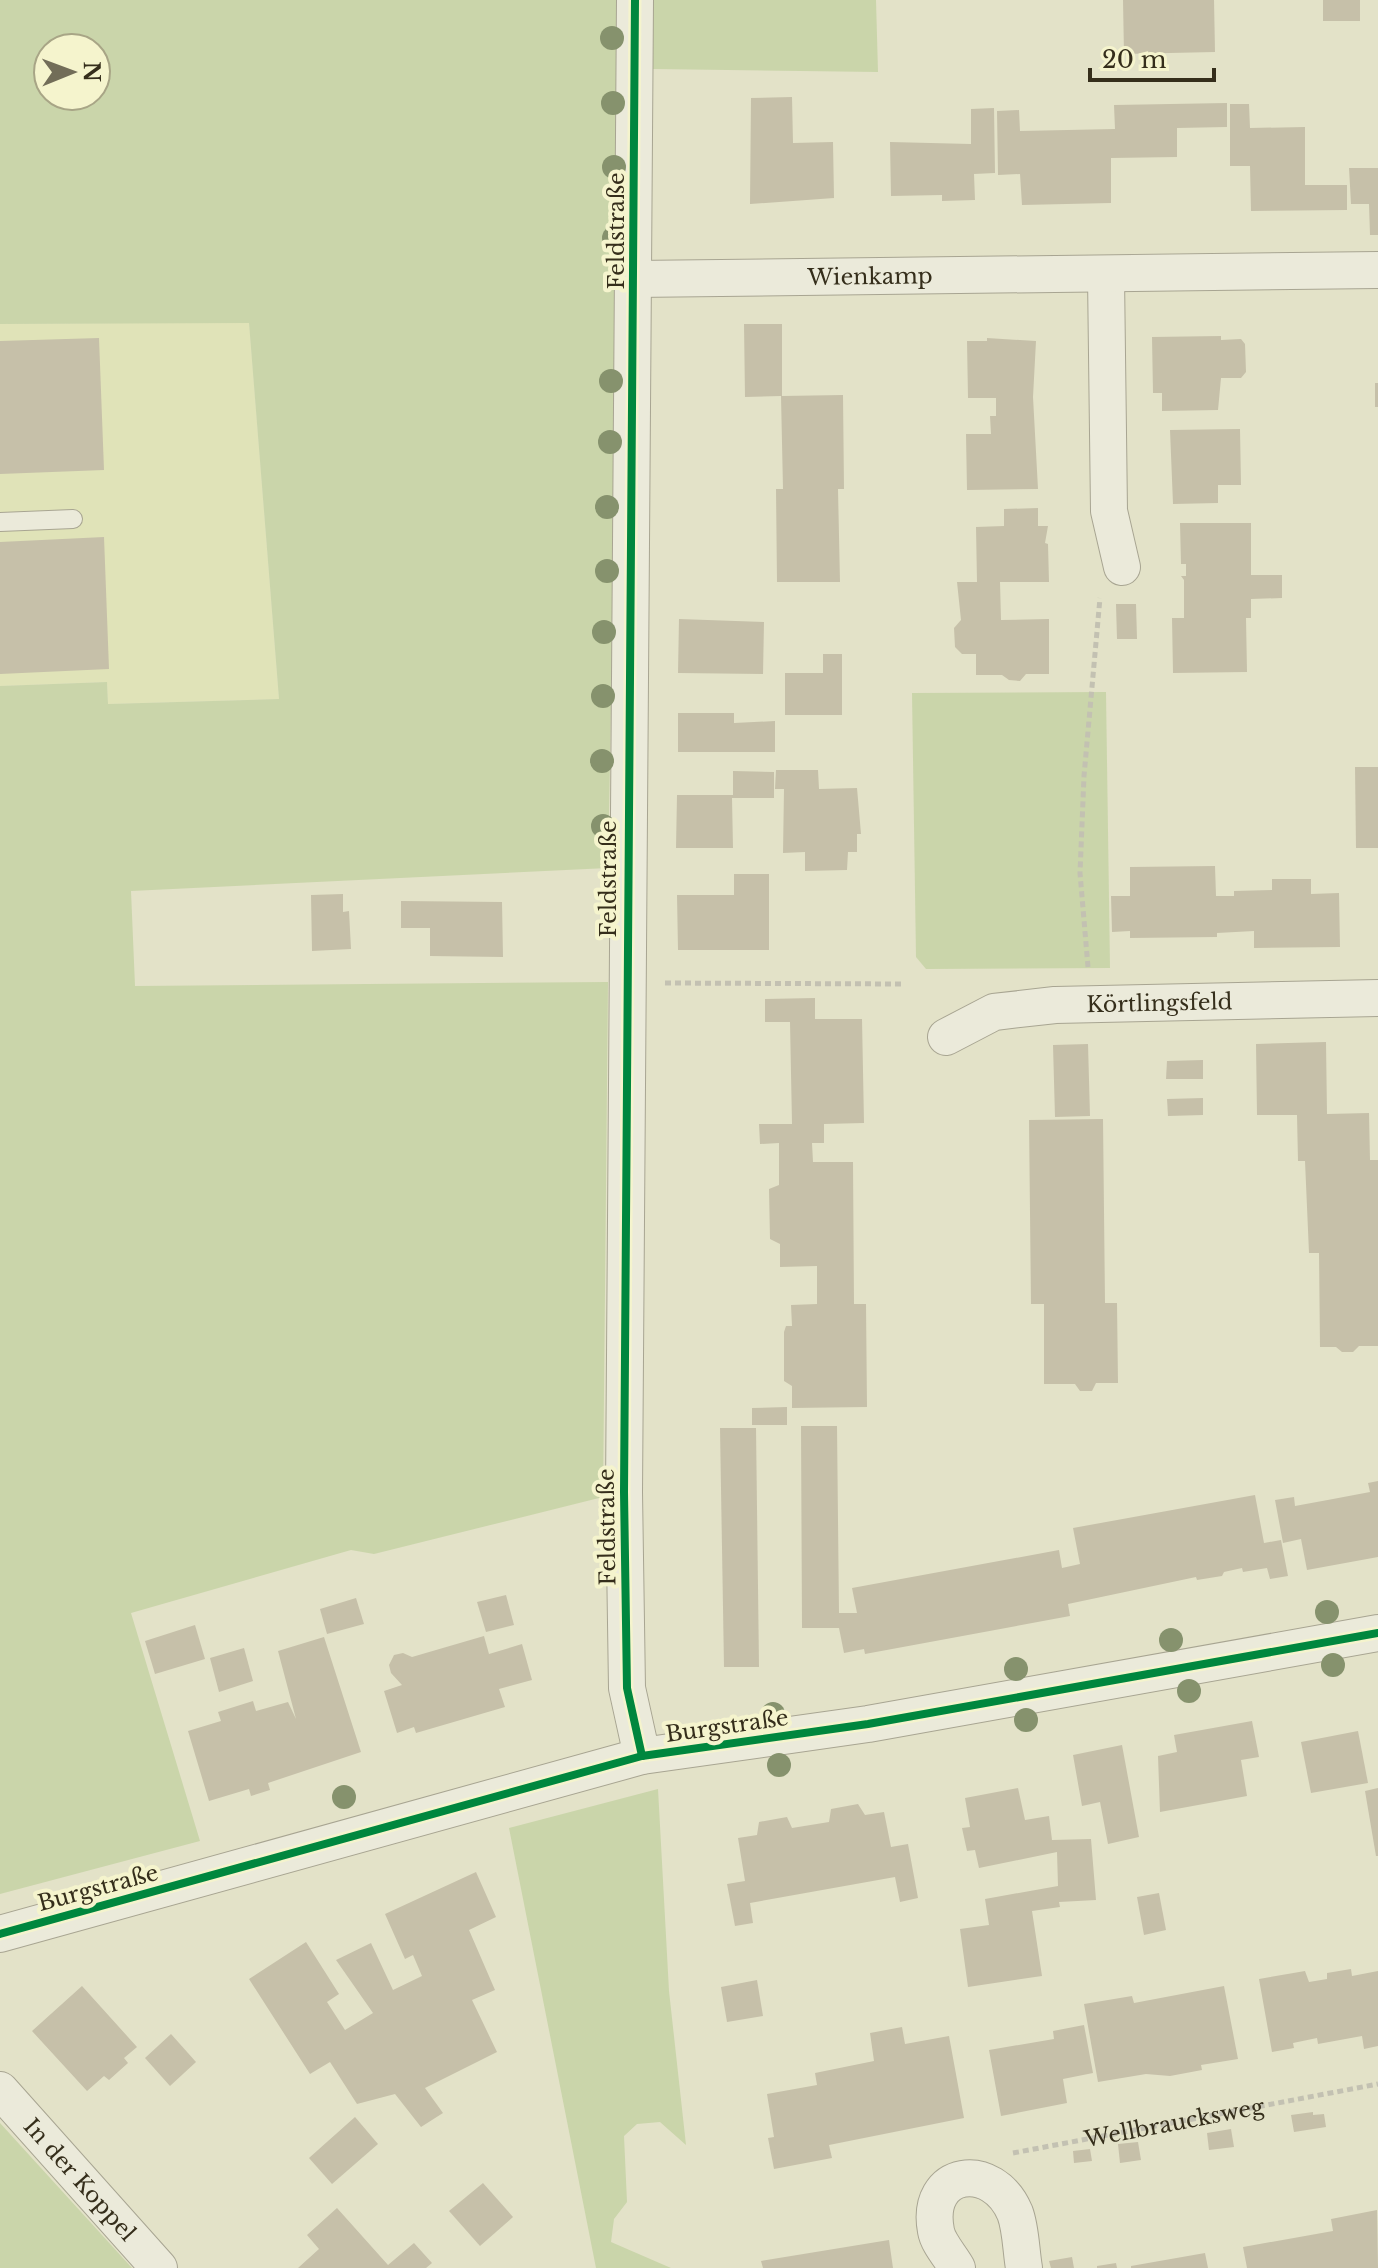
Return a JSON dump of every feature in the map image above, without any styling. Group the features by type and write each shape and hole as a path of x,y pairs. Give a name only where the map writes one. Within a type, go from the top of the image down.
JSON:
{"street":[{"name":"Feldstraße","path":"635,0 625,983 626,1673 642,1756"},
{"name":"Wienkamp","path":"634,279 1106,276 1378,270"},
{"path":"1106,276 1109,511 1120,558"},
{"name":"Körtlingsfeld","path":"946,1037 994,1012 1091,1004 1378,998"},
{"name":"Burgstraße","path":"0,1934 642,1756 868,1724 1378,1633"},
{"name":"In der Koppel","path":"0,2090 159,2268"},
{"path":"957,2268 936,2233 935,2207 942,2190 957,2178 983,2179 1001,2192 1016,2214 1024,2268"}],"lane":[{"path":"0,522 73,519"}],"path":[{"path":"1091,1004 1080,873 1084,776 1101,576 1120,558"},
{"path":"625,983 904,984"}],"green space":[{"path":"0,0 617,0 619,279 608,868 131,891 135,986 608,982 603,1497 374,1554 351,1550 131,1613 200,1841 0,1894 0,686 107,682 108,704 279,699 249,323 0,324"},
{"path":"653,0 876,0 878,72 653,69"},
{"path":"249,322 279,699 108,704 107,682 0,686 0,324"},
{"path":"1106,692 1110,968 926,969 916,957 912,693"},
{"path":"658,1789 669,1991 686,2145 660,2122 637,2124 624,2136 627,2202 614,2219 611,2242 671,2268 596,2268 509,1828"},
{"path":"0,2123 132,2268 0,2268"}],"building":[{"path":"1123,0 1214,0 1215,52 1124,54"},
{"path":"1323,0 1360,0 1360,21 1323,21"},
{"path":"792,97 793,143 833,142 834,198 750,204 751,98"},
{"path":"1227,103 1227,127 1177,128 1177,157 1111,158 1111,203 1022,205 1020,174 998,175 997,111 1019,110 1020,131 1115,129 1114,105"},
{"path":"1230,104 1249,104 1250,128 1305,127 1305,185 1347,185 1347,210 1251,211 1250,166 1230,166"},
{"path":"994,108 995,173 974,174 975,200 942,201 942,195 891,196 890,142 971,144 971,109"},
{"path":"1349,168 1378,168 1378,235 1370,235 1369,204 1351,204"},
{"path":"744,324 782,324 782,396 843,395 844,489 838,489 840,582 777,582 776,489 783,489 781,396 745,397"},
{"path":"1221,336 1221,340 1241,339 1245,344 1246,372 1241,378 1221,378 1218,410 1162,411 1162,393 1153,393 1152,337"},
{"path":"99,338 104,470 0,474 0,341"},
{"path":"987,338 1036,341 1033,397 1038,489 967,490 966,434 991,434 990,416 996,416 996,398 968,398 967,341 987,341"},
{"path":"1375,383 1378,383 1378,407 1375,407"},
{"path":"1240,429 1241,485 1218,485 1218,503 1173,504 1170,430"},
{"path":"1038,508 1038,526 1048,526 1045,543 1048,544 1049,582 1000,582 1001,620 1049,619 1049,674 1026,674 1020,681 1009,680 1002,675 976,675 976,654 962,654 955,647 954,628 961,620 957,582 977,582 976,527 1004,526 1004,509"},
{"path":"1180,523 1251,523 1251,575 1282,575 1282,598 1251,599 1251,618 1246,618 1247,672 1173,673 1172,618 1184,618 1184,580 1181,576 1186,576 1186,564 1181,564"},
{"path":"104,537 109,669 0,674 0,542"},
{"path":"1116,604 1136,604 1137,639 1117,639"},
{"path":"679,619 764,622 763,674 678,673"},
{"path":"823,654 842,654 842,715 785,715 785,673 823,673"},
{"path":"678,713 734,713 734,723 775,721 775,752 678,752"},
{"path":"1355,767 1378,767 1378,848 1356,848"},
{"path":"776,770 818,770 819,789 857,788 861,834 857,834 857,852 848,852 847,870 805,871 805,852 783,853 784,789 775,789"},
{"path":"733,771 774,772 774,798 732,798 733,848 676,848 677,795 733,795"},
{"path":"1215,866 1216,896 1234,896 1234,891 1272,890 1272,879 1311,879 1311,894 1339,893 1340,947 1254,948 1254,931 1217,933 1217,937 1130,938 1130,931 1112,932 1111,896 1130,896 1130,867"},
{"path":"734,874 769,874 769,950 678,950 677,895 734,895"},
{"path":"343,894 343,912 349,911 351,949 312,951 311,895"},
{"path":"401,901 502,902 503,957 430,956 430,928 401,928"},
{"path":"815,998 815,1019 862,1019 864,1123 824,1124 824,1143 812,1143 813,1162 853,1162 854,1304 866,1304 867,1407 792,1408 792,1386 784,1381 784,1332 786,1326 792,1326 791,1305 817,1304 817,1266 780,1267 780,1244 770,1239 769,1189 779,1185 779,1143 760,1144 759,1124 792,1124 790,1022 765,1022 765,999"},
{"path":"1326,1042 1327,1114 1369,1113 1370,1160 1378,1160 1378,1346 1359,1346 1353,1352 1320,1347 1319,1253 1309,1253 1305,1161 1298,1161 1297,1115 1257,1115 1256,1044"},
{"path":"1088,1044 1090,1116 1055,1117 1053,1045"},
{"path":"1203,1060 1203,1079 1166,1079 1167,1061"},
{"path":"1203,1098 1203,1115 1168,1116 1167,1099"},
{"path":"1103,1119 1105,1303 1117,1303 1118,1383 1096,1383 1092,1391 1080,1391 1075,1384 1044,1384 1044,1304 1031,1304 1029,1120"},
{"path":"787,1407 787,1425 752,1425 752,1408"},
{"path":"801,1426 837,1426 839,1613 857,1613 852,1588 1059,1550 1062,1568 1080,1564 1073,1528 1255,1495 1264,1543 1281,1540 1288,1576 1270,1579 1267,1568 1243,1572 1242,1568 1224,1572 1222,1576 1197,1580 1196,1577 1068,1604 1070,1616 865,1654 864,1649 844,1653 839,1628 802,1628"},
{"path":"720,1428 756,1428 759,1667 724,1667"},
{"path":"1378,1481 1378,1557 1307,1570 1301,1539 1283,1543 1275,1500 1294,1497 1295,1506 1333,1499 1370,1492 1368,1483"},
{"path":"506,1595 514,1625 486,1632 477,1602"},
{"path":"356,1598 364,1624 327,1634 320,1609"},
{"path":"195,1625 205,1659 155,1674 145,1641"},
{"path":"484,1636 489,1654 522,1644 532,1680 499,1689 505,1707 416,1733 414,1727 397,1733 384,1691 402,1685 391,1673 389,1665 394,1655 403,1653 412,1657"},
{"path":"324,1637 361,1752 268,1783 270,1790 251,1796 249,1789 209,1801 188,1731 221,1721 218,1712 253,1701 256,1711 288,1702 296,1719 278,1651"},
{"path":"244,1648 253,1681 219,1692 210,1658"},
{"path":"1252,1721 1259,1757 1241,1760 1247,1796 1160,1812 1158,1756 1177,1752 1174,1735"},
{"path":"1358,1731 1368,1783 1311,1793 1301,1742"},
{"path":"1122,1745 1139,1837 1108,1844 1100,1802 1082,1806 1073,1755"},
{"path":"1018,1788 1025,1820 1049,1816 1052,1840 1091,1839 1096,1900 1059,1902 1060,1907 1032,1911 1042,1976 968,1987 960,1929 989,1925 985,1899 1058,1886 1057,1852 979,1868 975,1850 967,1851 962,1828 970,1827 965,1798"},
{"path":"1378,1788 1378,1856 1376,1856 1365,1791"},
{"path":"858,1804 865,1815 884,1812 891,1847 908,1844 918,1898 900,1902 895,1877 750,1903 753,1923 735,1926 727,1884 745,1881 738,1838 757,1835 759,1822 787,1817 792,1828 829,1822 831,1809"},
{"path":"476,1872 496,1917 469,1930 495,1990 472,2000 497,2052 425,2088 443,2113 421,2127 395,2094 357,2104 330,2062 310,2074 249,1979 306,1942 339,1994 327,2002 345,2030 373,2013 336,1960 371,1943 393,1990 422,1976 413,1955 405,1959 385,1914"},
{"path":"1159,1893 1166,1930 1144,1935 1137,1897"},
{"path":"1351,1969 1352,1976 1378,1971 1378,2046 1364,2049 1362,2036 1318,2044 1317,2038 1293,2043 1294,2048 1272,2052 1259,1979 1305,1971 1309,1982 1327,1979 1327,1973"},
{"path":"757,1980 763,2016 727,2022 721,1987"},
{"path":"82,1986 137,2047 124,2058 128,2063 109,2080 104,2076 87,2091 32,2031"},
{"path":"1224,1986 1238,2059 1201,2065 1202,2070 1170,2076 1146,2074 1098,2082 1084,2004 1132,1996 1134,2003"},
{"path":"1084,2025 1093,2073 1063,2079 1067,2103 1001,2116 989,2050 1054,2039 1053,2031"},
{"path":"902,2027 905,2044 949,2036 964,2118 829,2145 832,2158 774,2169 768,2138 774,2137 767,2094 817,2085 815,2073 874,2061 870,2033"},
{"path":"171,2034 196,2062 170,2086 145,2058"},
{"path":"1313,2112 1313,2115 1324,2114 1326,2127 1294,2132 1291,2115"},
{"path":"355,2117 378,2144 332,2184 309,2158"},
{"path":"1231,2129 1234,2147 1209,2150 1207,2133"},
{"path":"1138,2142 1141,2160 1120,2163 1118,2144"},
{"path":"1090,2149 1092,2161 1074,2163 1073,2151"},
{"path":"483,2183 513,2217 480,2246 449,2211"},
{"path":"337,2208 388,2265 414,2243 432,2263 426,2268 298,2268 319,2249 307,2235"},
{"path":"1377,2210 1378,2268 1247,2268 1243,2247 1333,2231 1331,2219"},
{"path":"889,2240 893,2268 763,2268 761,2261"},
{"path":"1205,2253 1208,2268 1131,2268 1131,2266"},
{"path":"1072,2257 1074,2268 1051,2268 1049,2261"},
{"path":"1116,2263 1117,2268 1097,2268 1097,2266"}],"cycle path":[{"path":"635,0 624,1492 627,1688 642,1756"},
{"path":"0,1934 642,1756 868,1724 1378,1633"}]}
